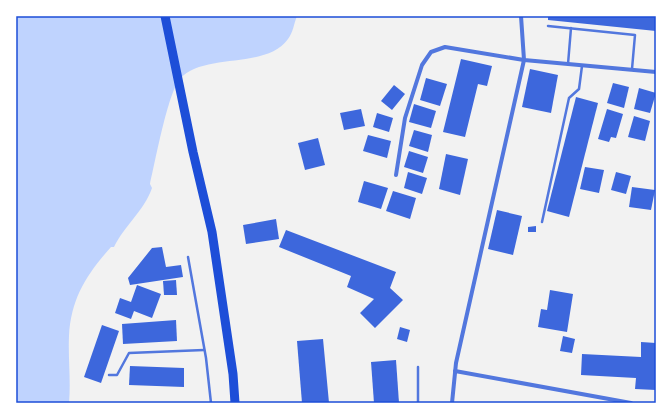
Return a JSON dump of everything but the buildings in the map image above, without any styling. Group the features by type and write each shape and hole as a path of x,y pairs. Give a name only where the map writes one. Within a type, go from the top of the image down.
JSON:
{"main road":[{"path":"165,16 183,97 193,152 212,232 233,374 235,403"}],"street":[{"path":"452,403 455,371 524,60 521,16"},
{"path":"396,175 405,118 412,91 422,65 431,52 445,47 524,60 656,72"},
{"path":"455,371 631,403"}],"lane":[{"path":"548,26 635,35 632,70"},
{"path":"568,64 571,28"},
{"path":"542,222 569,98 579,89 582,65"},
{"path":"188,257 204,350 211,403"},
{"path":"109,375 117,375 129,353 204,350"},
{"path":"418,367 418,403"}],"water":[{"path":"16,16 297,16 290,37 278,49 265,55 203,66 190,71 180,79 175,86 162,128 150,184 152,188 144,204 118,239 114,247 111,247 88,277 77,298 70,322 69,403 16,403"}]}
